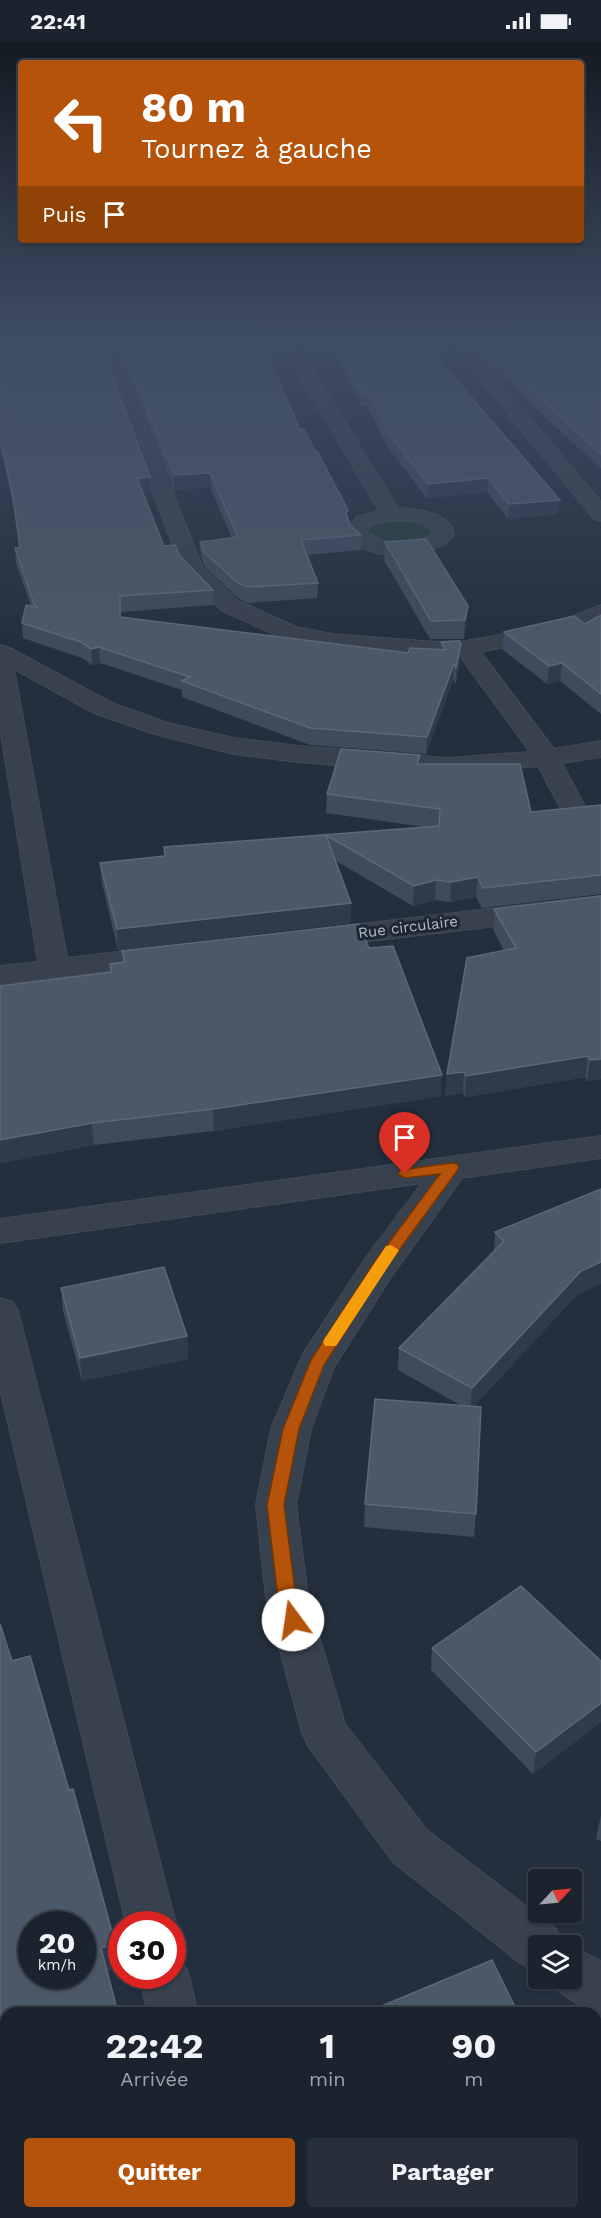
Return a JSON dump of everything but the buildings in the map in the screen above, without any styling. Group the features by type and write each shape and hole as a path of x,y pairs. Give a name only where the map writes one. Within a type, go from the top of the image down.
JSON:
{"street":[{"path":"142,440 193,570 229,605 290,633 332,641 403,648 466,648 504,642 573,625 601,612"},
{"path":"346,440 391,514"},
{"path":"539,440 601,514"},
{"path":"466,648 547,758 578,818"},
{"path":"0,652 103,708 159,728 234,746 298,754 447,766 547,758 601,749"},
{"path":"0,657 54,968"},
{"name":"Rue circulaire","path":"292,941 601,905"},
{"path":"0,975 196,952"},
{"path":"0,1231 601,1147"},
{"path":"452,1167 378,1268 316,1364 291,1429 276,1505 287,1598 325,1733 410,1846 528,1938"},
{"path":"0,1311 148,1911"},
{"path":"582,1977 601,1989"},
{"path":"167,1989 172,2007"}],"green space":[{"path":"405,519 425,524 431,533 418,541 401,543 384,540 371,533 371,528 378,523"}],"slow traffic":[{"path":"331,1342 391,1250"}],"route":[{"path":"293,1620 287,1598 276,1505 291,1429 316,1364 378,1268 452,1167 405,1174"}]}
